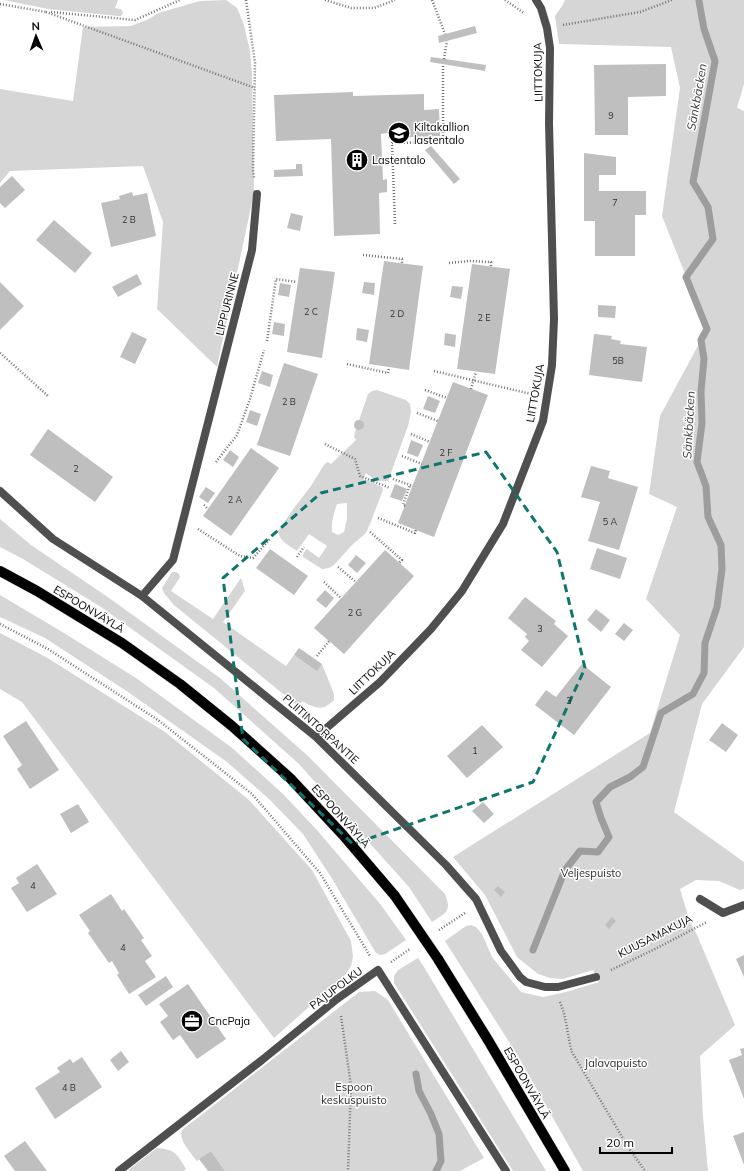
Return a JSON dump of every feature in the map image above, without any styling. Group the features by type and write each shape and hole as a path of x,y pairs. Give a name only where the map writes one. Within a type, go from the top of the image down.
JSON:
{"main road":[{"name":"ESPOONVÄYLÄ","path":"0,571 37,591 122,643 180,684 215,712 290,778 344,835 395,896 438,959 488,1040 565,1171"}],"street":[{"name":"LIITTOKUJA","path":"316,737 380,682 431,629 462,591 503,524 543,421 552,364 554,319 549,123 550,48 547,28 541,8 536,0"},
{"name":"LIPPURINNE","path":"142,596 173,560 252,250 257,194"},
{"name":"PLIITINTORPANTIE","path":"0,491 54,539 142,596 316,737 446,865 476,899 501,951 520,977 526,982 545,987 558,988 596,977"},
{"path":"700,899 723,913 744,905"},
{"name":"PAJUPOLKU","path":"119,1171 262,1060 337,999 378,970 506,1171"}],"path":[{"path":"0,4 46,12 135,20 180,0"},
{"path":"246,0 256,63 253,170 257,194"},
{"path":"325,0 351,8 374,8 394,0"},
{"path":"432,0 445,34"},
{"path":"504,0 529,17 533,30 640,12 672,0"},
{"path":"46,12 255,88"},
{"path":"444,59 447,41"},
{"path":"395,224 392,143 444,142 443,64"},
{"path":"363,255 402,259 402,263"},
{"path":"449,263 469,261 491,262 491,267"},
{"path":"267,341 276,279 297,282"},
{"path":"213,465 236,435 250,399 264,350"},
{"path":"0,353 48,396"},
{"path":"347,364 388,373 389,367"},
{"path":"434,371 535,395"},
{"path":"471,389 476,372"},
{"path":"425,390 447,398"},
{"path":"417,413 438,421"},
{"path":"411,434 430,442"},
{"path":"325,444 355,459 360,476 390,488"},
{"path":"402,456 422,464"},
{"path":"393,479 411,486 403,504 405,506"},
{"path":"378,518 415,533 416,530"},
{"path":"184,520 240,556 253,558 270,539"},
{"path":"370,532 402,560 399,563"},
{"path":"297,558 304,547"},
{"path":"338,567 356,582"},
{"path":"324,582 341,598"},
{"path":"0,624 48,648 158,720 252,794 320,873 378,970 411,948"},
{"path":"317,656 329,641"},
{"path":"438,930 467,911"},
{"name":"KUUSAMAKUJA","path":"596,977 655,949 723,913"},
{"path":"558,988 558,996 566,1022 572,1052 628,1147 645,1171"},
{"path":"337,999 351,1086 348,1171"}],"highlighted area":[{"path":"486,452 557,552 585,668 533,782 353,844 243,739 223,578 321,493"}],"green space":[{"path":"4,0 118,0 115,8 121,9 123,13 121,16 118,16 48,9"},
{"path":"226,0 237,8 244,25 250,51 252,73 254,193 217,367 157,309 163,222 143,166 10,171 0,183 0,89 73,101 83,27 131,26 149,19 158,13 200,1"},
{"name":"Veljespuisto","path":"565,0 744,0 744,84 737,108 744,111 744,647 702,704 674,812 744,862 744,889 740,890 719,881 696,880 680,889 690,922 697,935 735,1025 700,1056 703,1117 708,1171 583,1171 518,1056 445,941 466,926 471,925 476,927 482,934 492,957 521,992 543,997 599,982 593,970 563,979 550,978 538,974 517,957 485,895 453,857 650,733 680,635 646,599 677,507 649,494 660,416 707,329 662,216 680,88 671,47 559,44 555,16"},
{"path":"377,390 406,400 410,404 411,412 408,426 388,481 376,480 366,473 363,480 367,480 382,487 383,490 366,533 352,545 334,565 329,568 322,569 303,557 303,554 307,549 319,558 327,546 309,534 297,551 280,538 278,531 311,486 324,465 327,462 331,464 356,440 354,437 355,432 368,394","holes":["347,503 347,519 344,532 338,535 332,532 332,521 337,504"]},
{"path":"0,519 31,545 112,600 220,678 308,756 445,894 448,905 446,911 432,922 409,887 299,764 214,688 101,607 23,559 0,547"},
{"path":"172,572 176,572 180,577 171,591 213,619 241,578 245,591 223,622 286,666 294,655 317,670 322,664 334,694 334,700 326,706 318,708 302,701 298,706 174,605 164,593 162,588"},
{"path":"0,595 136,678 231,747 283,794 316,829 381,905 406,940 385,954 380,955 376,953 331,877 303,834 269,799 227,762 128,692 45,638 0,617"},
{"path":"0,633 46,657 165,732 249,800 312,870 351,941 353,957 351,966 345,975 274,1038 22,702 0,689"},
{"path":"418,958 546,1171 513,1171 394,983 394,976 398,970"},
{"name":"Espoon keskuspuisto","path":"375,991 388,1000 484,1158 460,1171 225,1171 211,1151 197,1161 183,1142 181,1134 182,1130 359,992"},
{"path":"157,1148 175,1153 186,1169 183,1171 127,1171"}],"building":[{"path":"475,26 477,33 439,43 438,36"},
{"path":"431,57 486,65 485,71 430,62"},
{"path":"666,64 666,96 628,97 628,135 595,135 594,65"},
{"name":"Lastentalo","path":"353,92 353,96 424,94 424,110 439,109 440,136 388,138 388,133 381,134 383,180 387,179 387,192 379,193 380,234 334,236 331,139 276,141 274,95"},
{"path":"431,146 460,179 454,184 425,150"},
{"path":"584,153 616,157 616,175 599,175 599,191 646,191 646,215 635,215 635,256 595,256 595,221 584,221"},
{"path":"296,164 302,164 303,176 274,177 274,170 296,169"},
{"path":"12,176 25,190 5,208 0,203 0,187"},
{"path":"132,192 133,196 147,193 156,236 111,247 101,203 120,199 119,196"},
{"path":"291,213 303,216 300,231 287,228"},
{"path":"54,220 92,253 75,273 36,240"},
{"path":"384,261 423,266 409,370 369,364"},
{"path":"472,264 510,269 495,374 457,369"},
{"path":"300,268 335,272 322,358 287,352"},
{"path":"137,274 142,284 118,297 112,287"},
{"path":"0,282 24,306 0,330"},
{"path":"364,282 375,283 374,295 362,293"},
{"path":"280,283 291,285 289,297 278,295"},
{"path":"452,286 463,287 461,299 450,297"},
{"path":"598,305 616,306 615,318 598,317"},
{"path":"274,322 285,324 284,336 272,334"},
{"path":"357,328 369,330 367,342 356,340"},
{"path":"132,332 147,339 135,364 120,357"},
{"path":"445,333 456,335 455,347 444,345"},
{"path":"594,334 612,336 611,339 621,341 620,344 647,347 642,382 589,375"},
{"path":"284,363 318,374 290,456 257,445"},
{"path":"262,371 273,375 270,387 258,383"},
{"path":"453,382 488,395 434,537 398,523"},
{"path":"428,396 440,401 435,413 423,409"},
{"path":"250,410 261,414 257,426 246,422"},
{"path":"359,420 364,425 359,430 354,425"},
{"path":"48,429 113,477 95,502 30,455"},
{"path":"411,440 423,445 418,457 407,453"},
{"path":"251,448 279,468 231,536 203,516"},
{"path":"230,450 239,457 233,467 223,460"},
{"path":"591,466 610,471 608,478 638,487 619,550 588,541 600,502 581,497"},
{"path":"395,484 407,489 402,501 390,497"},
{"path":"206,487 215,493 208,503 199,497"},
{"path":"597,548 627,558 620,579 590,569"},
{"path":"270,549 308,576 294,595 256,568"},
{"path":"385,550 414,576 344,654 314,628"},
{"path":"356,555 366,563 357,573 348,565"},
{"path":"325,590 334,598 326,608 316,600"},
{"path":"525,597 556,621 554,624 568,636 542,667 521,650 529,641 525,637 527,634 508,618"},
{"path":"596,609 610,620 601,632 587,620"},
{"path":"624,623 633,630 624,641 615,634"},
{"path":"299,648 322,664 317,671 294,655"},
{"path":"582,664 611,687 574,735 535,705 546,690 556,697"},
{"path":"26,721 59,770 30,789 17,769 22,765 3,736"},
{"path":"722,723 738,735 726,752 709,740"},
{"path":"482,725 503,747 467,778 447,756"},
{"path":"483,802 494,814 484,823 472,811"},
{"path":"78,804 89,822 71,833 60,814"},
{"path":"37,864 57,894 27,912 11,888 19,883 16,878"},
{"path":"498,886 505,892 501,897 494,890"},
{"path":"111,894 122,911 124,909 144,938 141,940 152,956 145,961 156,977 129,994 117,975 119,973 112,961 109,963 88,933 90,931 79,915"},
{"path":"612,917 616,921 609,929 605,925"},
{"path":"744,955 744,977 736,959"},
{"path":"166,976 173,987 146,1006 138,995"},
{"path":"188,984 226,1039 197,1059 180,1035 173,1040 160,1022 168,1016 159,1004"},
{"path":"744,1048 744,1099 729,1060 742,1055 740,1049"},
{"path":"121,1051 129,1062 118,1071 110,1060"},
{"path":"82,1057 102,1087 55,1119 35,1088 60,1072 57,1068 70,1059 73,1063"},
{"path":"744,1132 744,1165 733,1136"},
{"path":"25,1141 47,1171 15,1171 4,1156"},
{"path":"211,1151 225,1171 208,1171 199,1159"}],"waterway":[{"name":"Sänkbäcken","path":"533,950 565,870 580,851 598,852 609,837 596,802 610,787 630,777 643,767 661,713 693,694 704,673 705,643 717,607 722,569 721,545 708,517 706,486 697,462 702,423 701,391 704,359 701,340 707,329 686,277 713,239 708,207 693,182 715,61 704,29 699,1"},
{"name":"Sänkbäcken","path":"416,1074 419,1091 439,1134 441,1161 436,1171"}],"place":[{"name":"Kiltakallion lastentalo","path":"399,133"},
{"name":"Lastentalo","path":"357,160"},
{"name":"CncPaja","path":"192,1021"}],"park label":[{"name":"Jalavapuisto","path":"616,1063"}]}
